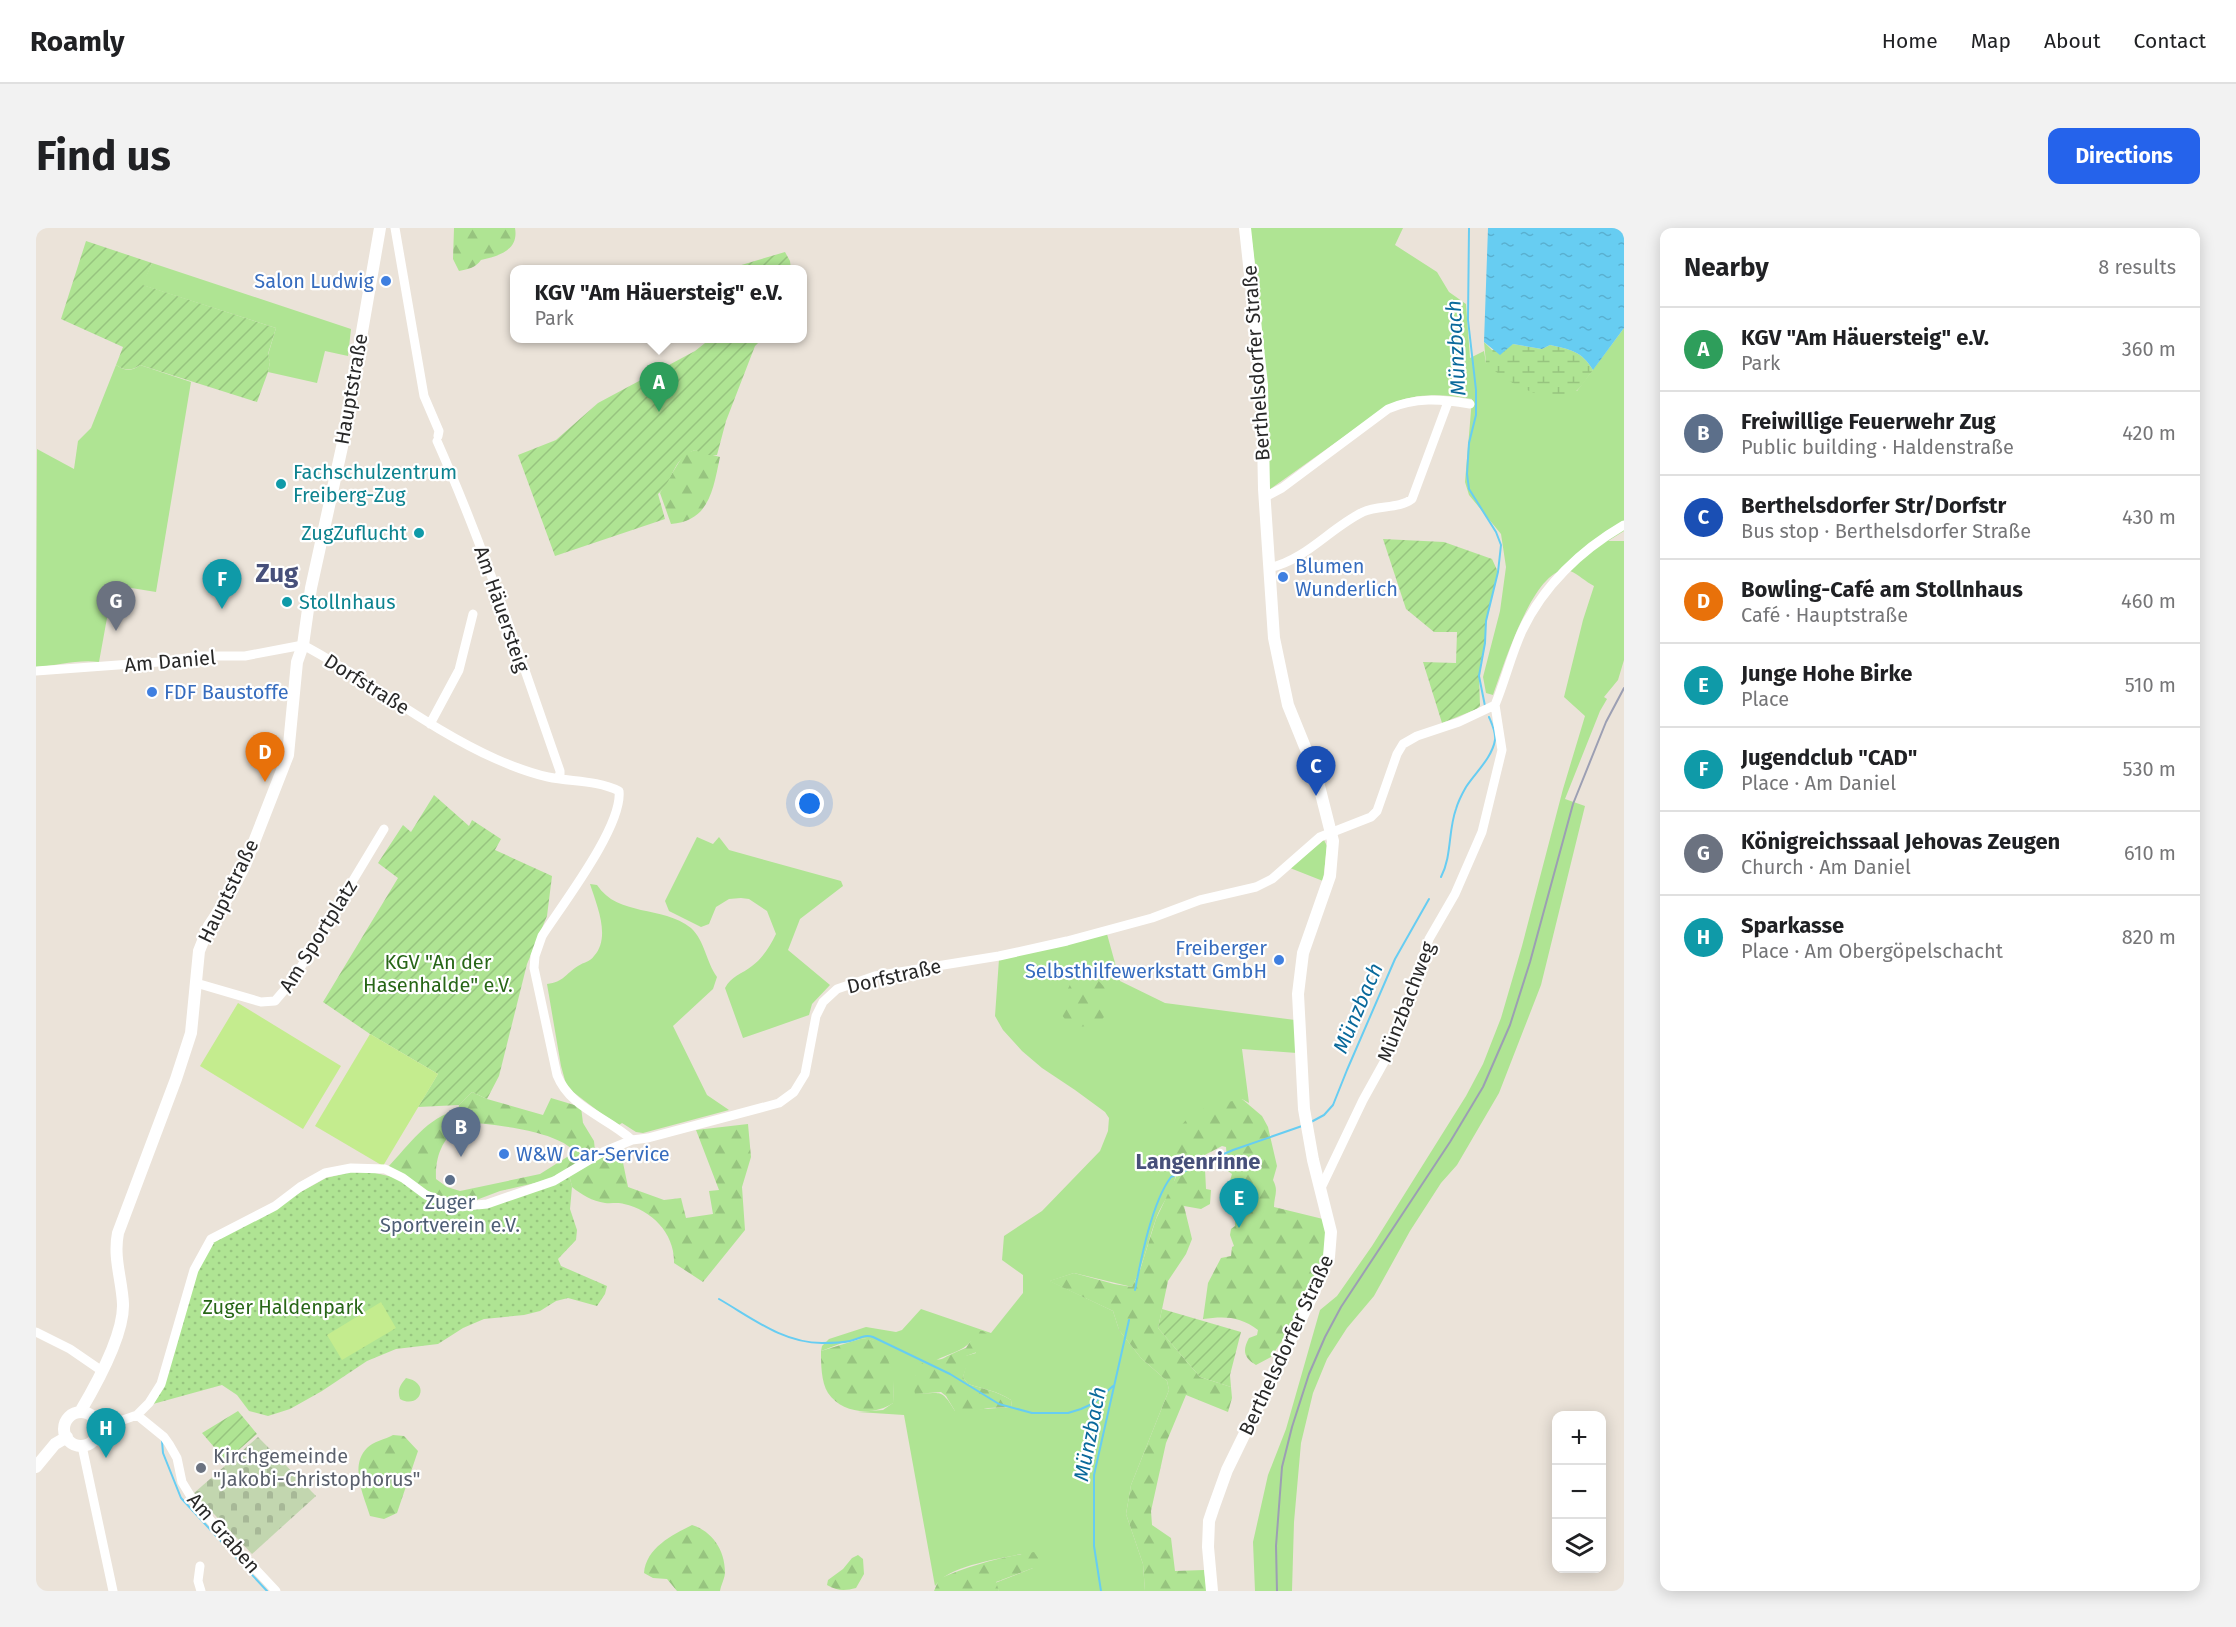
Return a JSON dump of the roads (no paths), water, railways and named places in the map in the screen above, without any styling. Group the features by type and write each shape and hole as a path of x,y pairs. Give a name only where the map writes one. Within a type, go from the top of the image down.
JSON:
{"street":[{"name":"Hauptstraße","path":"85,1413 122,1321 123,1301 116,1245 117,1233 192,1033 199,951 209,926 230,894 245,865 288,755 294,682 303,645 311,588 342,447 380,228"},
{"name":"Am Häuersteig","path":"395,228 424,396 439,431 438,439 499,597 560,771 560,779"},
{"name":"Berthelsdorfer Straße","path":"1212,1591 1208,1569 1208,1538 1209,1521 1215,1502 1231,1462 1314,1292 1329,1257 1331,1232 1313,1160 1304,1108 1298,994 1303,953 1329,876 1333,850 1331,832 1316,774 1288,705 1274,639 1265,497 1262,385 1245,228"},
{"name":"Berthelsdorfer Straße","path":"1265,497 1282,488 1388,410 1401,403 1416,400 1470,404"},
{"path":"1269,568 1291,562 1365,512 1405,503 1412,499 1448,402"},
{"path":"1488,709 1522,631 1544,594 1579,556 1624,525"},
{"name":"Dorfstraße","path":"430,724 459,670 473,614"},
{"name":"Am Daniel","path":"36,670 159,662 200,656 245,656 303,645"},
{"name":"Dorfstraße","path":"303,645 430,724 496,759 526,771 608,786 619,791 620,797 610,828 542,936 535,956 535,978 550,1033 557,1075 562,1087 581,1106 618,1127 632,1140 648,1138 779,1103 786,1099 805,1074 816,1016 823,1002 829,995 850,983 875,976 999,956 1067,941 1152,918 1200,900 1256,887 1272,879 1320,837 1365,821 1377,811 1397,754 1403,744 1417,736 1488,709"},
{"name":"Münzbachweg","path":"1320,1190 1362,1100 1394,1046 1429,939 1455,894 1482,832 1502,750 1488,709"},
{"name":"Am Sportplatz","path":"196,983 261,1002 275,1001 293,980 384,829"},
{"path":"98,1429 137,1415 149,1403 161,1384 194,1270 212,1239 275,1206 300,1187 326,1173 351,1168 385,1169 403,1178 426,1195 456,1207 487,1204 554,1181 603,1152 632,1140"},
{"path":"36,1332 70,1349 102,1371"},
{"path":"85,1413 96,1421 98,1429 93,1441 82,1446 72,1443 64,1428 71,1415 85,1413"},
{"name":"Am Graben","path":"137,1415 164,1437 169,1444 177,1458 182,1482 193,1500 276,1591"},
{"path":"36,1467 55,1444 67,1437"},
{"path":"82,1446 113,1591"},
{"path":"200,1566 198,1581 201,1591"}],"water":[{"path":"1488,228 1624,228 1624,328 1593,370 1580,355 1563,348 1550,345 1542,349 1513,344 1500,355 1484,342"}],"waterway":[{"name":"Münzbach","path":"1469,228 1468,320 1476,390 1476,415 1469,443 1467,474 1469,489 1496,532 1501,545 1498,572 1486,621 1479,676 1485,706"},
{"name":"Münzbach","path":"1441,877 1447,861 1458,804 1466,787 1493,747 1495,734 1489,717"},
{"name":"Münzbach","path":"1311,1122 1324,1115 1333,1105 1395,959 1429,899"},
{"name":"Münzbach","path":"1135,1290 1153,1216 1171,1177 1233,1150 1302,1126"},
{"path":"719,1299 768,1328 794,1339 832,1343 850,1341 864,1336 873,1337 950,1374 999,1404 1032,1413 1068,1413 1081,1409 1094,1403 1113,1386"},
{"name":"Münzbach","path":"1101,1591 1094,1546 1094,1475 1129,1320"},
{"path":"162,1441 163,1453 181,1498 267,1591"}],"railway":[{"path":"1277,1591 1276,1546 1282,1467 1309,1374 1341,1307 1450,1142 1483,1087 1510,1025 1530,962 1573,804 1606,722 1624,688"}],"place":[{"name":"Salon Ludwig","path":"386,281"},
{"name":"KGV \"Am Häuersteig\" e.V.","path":"659,412"},
{"name":"Fachschulzentrum Freiberg-Zug","path":"281,484"},
{"name":"ZugZuflucht","path":"419,533"},
{"name":"Blumen Wunderlich","path":"1283,577"},
{"name":"Stollnhaus","path":"287,602"},
{"name":"Jugendclub \"CAD\"","path":"222,609"},
{"name":"Königreichssaal Jehovas Zeugen","path":"116,631"},
{"name":"FDF Baustoffe","path":"152,692"},
{"name":"Bowling-Café am Stollnhaus","path":"265,782"},
{"name":"Berthelsdorfer Str/Dorfstr","path":"1316,796"},
{"name":"Freiberger Selbsthilfewerkstatt GmbH","path":"1279,960"},
{"name":"W&W Car-Service","path":"504,1154"},
{"name":"Freiwillige Feuerwehr Zug","path":"461,1157"},
{"name":"Zuger Sportverein e.V.","path":"450,1180"},
{"name":"Junge Hohe Birke","path":"1239,1228"},
{"name":"Sparkasse","path":"106,1458"},
{"name":"Kirchgemeinde \"Jakobi-Christophorus\"","path":"201,1468"}],"district":[{"name":"Zug","path":"277,573"},
{"name":"Langenrinne","path":"1198,1161"}],"park label":[{"name":"KGV \"An der Hasenhalde\" e.V.","path":"438,974"},
{"name":"Zuger Haldenpark","path":"283,1307"}]}
